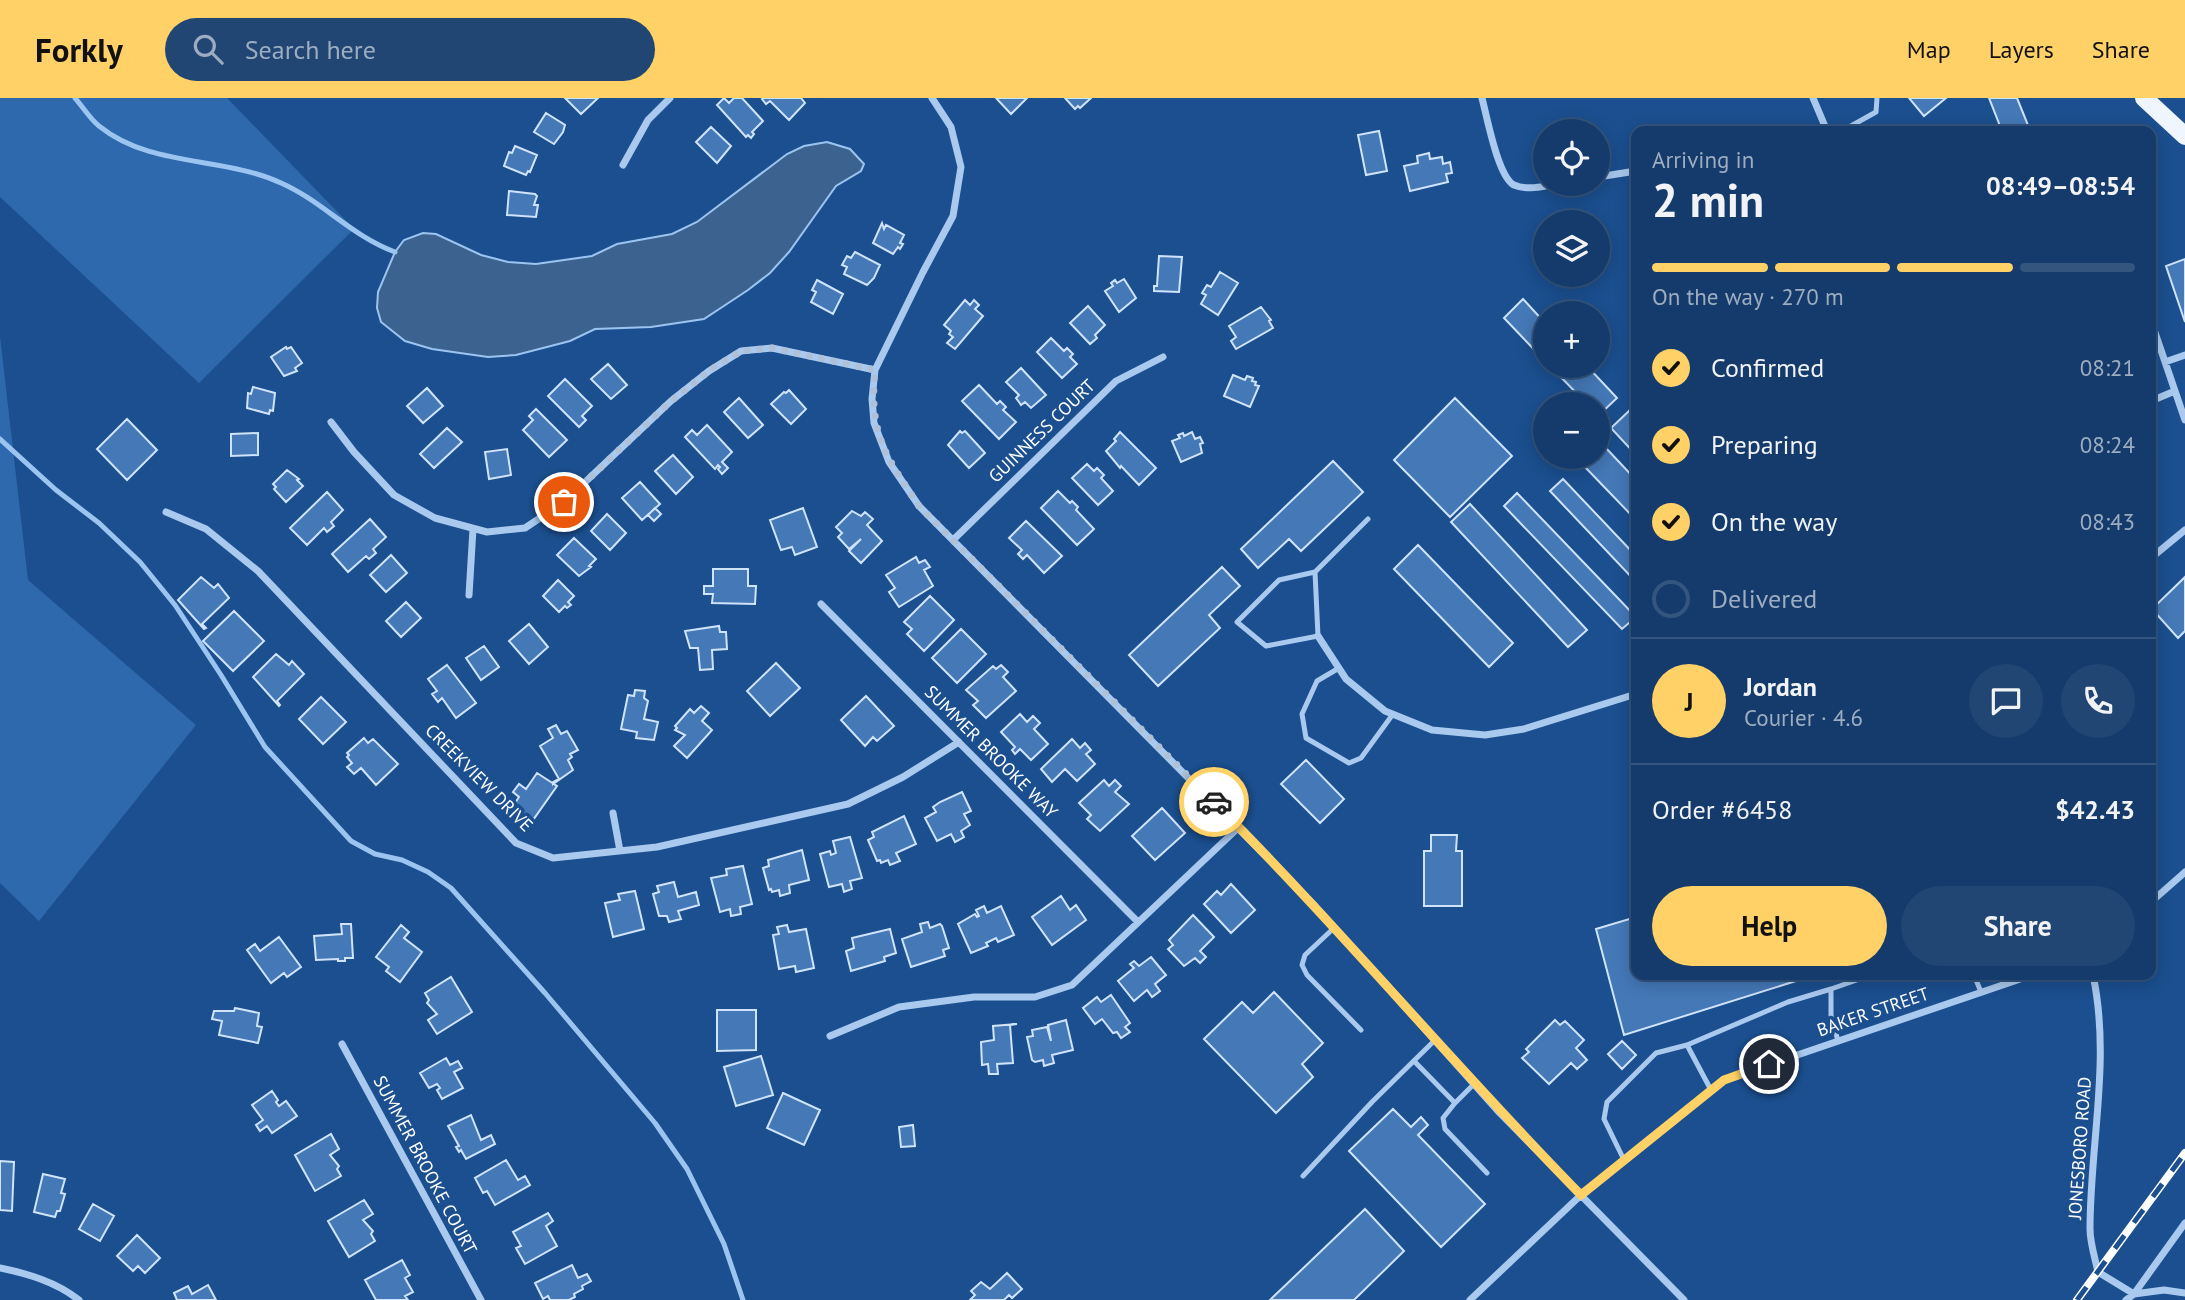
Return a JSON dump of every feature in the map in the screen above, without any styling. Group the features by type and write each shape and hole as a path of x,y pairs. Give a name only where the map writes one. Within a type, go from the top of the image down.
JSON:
{"main road":[{"path":"2144,98 2185,136"}],"street":[{"path":"623,164 648,120 670,98"},
{"path":"932,98 951,127 961,167 953,216 875,370 872,398 874,423 889,462 919,506 1239,827 1335,927 1474,1084 1684,1300"},
{"path":"1482,98 1503,173 1512,184 1533,188"},
{"path":"1813,98 1825,126"},
{"path":"1610,175 1631,172"},
{"path":"2156,336 2185,420"},
{"path":"331,422 354,452 394,495 435,518 487,532 525,528 564,502 671,401 709,371 741,351 772,348 875,370"},
{"path":"2165,362 2185,355"},
{"name":"GUINNESS COURT","path":"953,540 1116,381 1163,357"},
{"path":"2156,399 2175,391"},
{"name":"CREEKVIEW DRIVE","path":"166,512 206,529 258,571 516,843 552,858 657,847 848,804 904,777 959,742"},
{"path":"469,595 473,528"},
{"path":"2156,554 2185,530"},
{"name":"SUMMER BROOKE WAY","path":"821,604 1138,922"},
{"path":"1318,636 1346,679 1385,711 1432,730 1485,736 1524,729 1631,696"},
{"path":"613,813 620,851"},
{"path":"830,1036 899,1007 974,997 1035,998 1072,985 1239,827"},
{"path":"2156,898 2185,872"},
{"name":"BAKER STREET","path":"1470,1300 1581,1195 1724,1080 2017,980"},
{"name":"JONESBORO ROAD","path":"2094,980 2100,1005 2102,1052 2090,1231 2098,1272 2134,1294"},
{"name":"SUMMER BROOKE COURT","path":"342,1044 481,1300"},
{"path":"2126,1300 2134,1294 2185,1223"},
{"path":"0,1268 32,1275 66,1289 79,1300"},
{"path":"2134,1294 2164,1290 2185,1293"}],"lane":[{"path":"1851,126 1876,112 1877,98"},
{"path":"1315,572 1318,636 1266,646 1237,622 1279,580 1315,572 1368,519"},
{"path":"1339,668 1317,681 1302,714 1306,738 1349,763 1361,758 1393,714"},
{"path":"1335,927 1305,955 1302,965 1307,975 1361,1030"},
{"path":"1624,1160 1604,1119 1607,1102 1656,1053 1688,1045 1788,1002 1857,980"},
{"path":"1976,980 1981,992"},
{"path":"1831,989 1831,1015 1838,1041"},
{"path":"1303,1175 1436,1040"},
{"path":"1688,1045 1711,1090"},
{"path":"1414,1061 1454,1103"},
{"path":"1474,1084 1443,1118 1445,1129 1487,1173"}],"shaded area":[{"path":"0,98 227,98 354,229 199,383 0,197"},
{"path":"827,142 850,149 864,164 861,171 836,186 789,252 770,273 704,319 651,327 595,329 570,341 516,355 488,357 432,349 405,341 381,322 377,308 378,292 395,252 404,240 423,233 436,234 481,255 508,262 536,264 592,256 617,244 672,234 697,222 787,154 804,146"},
{"path":"0,336 28,580 196,725 39,921 0,883"}],"building":[{"path":"565,98 598,98 581,114"},
{"path":"724,98 729,103 734,98 742,98 763,121 752,132 754,134 751,138 748,135 746,137 717,105"},
{"path":"763,98 801,98 805,103 789,120 770,101 766,104"},
{"path":"996,98 1027,98 1011,114"},
{"path":"1065,98 1091,98 1075,109"},
{"path":"1909,98 1946,98 1924,116"},
{"path":"1989,98 2017,98 2028,126 2000,126"},
{"path":"546,113 565,125 554,144 534,132"},
{"path":"711,127 731,146 717,163 696,142"},
{"path":"1379,131 1387,171 1366,175 1358,135"},
{"path":"515,146 537,155 526,175 504,166 509,152 512,153"},
{"path":"1429,153 1430,159 1442,157 1443,164 1450,162 1452,173 1446,174 1448,182 1410,191 1404,166 1418,163 1417,156"},
{"path":"509,191 535,194 537,196 534,205 538,205 536,217 507,215"},
{"path":"882,223 884,229 886,225 904,235 900,243 903,244 893,254 873,243"},
{"path":"855,252 880,265 867,285 844,274 847,267 842,265 847,256 851,258"},
{"path":"1159,256 1182,257 1179,292 1154,291 1154,286 1157,286"},
{"path":"2185,259 2185,322 2166,266"},
{"path":"1220,272 1238,283 1218,315 1201,304 1206,295 1202,293 1207,285 1211,287"},
{"path":"1124,279 1136,298 1119,312 1105,291 1113,286 1111,283 1115,280 1117,283"},
{"path":"817,280 843,294 833,314 811,302 816,292 812,290"},
{"path":"1523,299 1533,310 1533,348 1504,318"},
{"path":"965,300 970,305 974,300 979,305 975,309 983,316 955,349 947,343 953,337 944,325"},
{"path":"1088,306 1105,325 1090,344 1070,323"},
{"path":"1261,307 1271,320 1269,321 1273,328 1236,349 1231,341 1236,337 1229,326"},
{"path":"1051,338 1064,351 1067,348 1073,354 1070,357 1077,364 1062,378 1037,352"},
{"path":"286,347 291,347 302,363 295,368 297,371 284,376 271,357"},
{"path":"608,364 627,385 611,399 591,379"},
{"path":"1021,368 1046,395 1031,408 1025,402 1021,405 1016,398 1019,395 1006,382"},
{"path":"1233,375 1245,380 1247,376 1253,378 1255,385 1259,386 1250,407 1224,396"},
{"path":"1562,378 1598,378 1617,398 1610,405 1610,392 1575,392"},
{"path":"565,379 592,406 582,416 586,420 579,427 548,396"},
{"path":"979,385 997,404 1000,401 1006,407 1003,410 1016,422 999,439 962,401"},
{"path":"253,387 275,393 273,411 270,410 269,414 247,408 248,393 251,394"},
{"path":"427,388 443,406 423,423 407,406"},
{"path":"789,390 806,409 791,424 771,404"},
{"path":"739,398 763,425 748,438 724,412"},
{"path":"1455,398 1512,456 1450,517 1394,460"},
{"path":"536,409 567,440 549,457 523,430 533,420 529,416"},
{"path":"1631,411 1631,450 1611,428"},
{"path":"127,419 157,450 127,480 97,449"},
{"path":"707,425 732,452 722,462 728,468 722,474 718,465 715,469 685,437 692,430 697,435"},
{"path":"447,428 462,442 434,468 420,454"},
{"path":"960,431 965,431 985,453 969,468 948,445"},
{"path":"1120,432 1156,468 1139,485 1106,451 1116,441 1114,439"},
{"path":"1192,432 1195,439 1200,437 1203,443 1200,444 1202,453 1181,462 1172,441 1180,438 1178,435 1183,433 1184,436"},
{"path":"258,433 258,455 231,456 231,434"},
{"path":"507,449 511,475 489,479 485,452"},
{"path":"1610,452 1631,475 1631,515 1587,469 1610,469"},
{"path":"673,455 693,477 676,494 655,471"},
{"path":"1333,461 1363,492 1301,551 1289,539 1258,568 1241,549"},
{"path":"1087,464 1104,475 1101,478 1113,491 1098,505 1072,478"},
{"path":"287,470 299,479 297,480 303,486 286,502 274,489 276,487 273,484"},
{"path":"1563,479 1631,551 1631,577 1550,491"},
{"path":"640,482 660,504 642,520 622,498"},
{"path":"1058,491 1078,507 1076,510 1094,529 1077,545 1041,508"},
{"path":"327,492 343,510 331,522 334,526 327,532 324,528 307,545 290,528"},
{"path":"1517,493 1631,612 1631,621 1622,629 1504,506"},
{"path":"1470,504 1587,630 1568,647 1451,522"},
{"path":"655,508 661,514 654,521 648,515"},
{"path":"803,508 817,547 795,555 792,547 781,550 770,520"},
{"path":"852,511 861,516 865,512 873,519 867,525 882,541 861,563 849,551 861,539 849,549 838,537 842,533 836,527"},
{"path":"607,514 626,533 610,550 591,531"},
{"path":"370,519 386,537 373,549 376,553 369,559 366,556 348,572 332,554"},
{"path":"1026,521 1062,556 1044,573 1027,555 1023,559 1018,554 1022,550 1009,538"},
{"path":"574,538 596,559 589,566 591,567 579,576 557,555"},
{"path":"1418,545 1513,643 1489,667 1394,569"},
{"path":"391,555 407,573 386,592 370,575"},
{"path":"916,557 919,563 925,560 930,567 924,570 933,586 899,607 889,592 895,588 886,575"},
{"path":"1222,567 1240,586 1209,615 1220,628 1158,686 1129,655"},
{"path":"713,569 748,569 748,586 756,586 755,604 712,603 713,594 704,594 704,586 713,586"},
{"path":"201,577 214,588 218,584 229,598 202,624 206,628 204,629 178,600"},
{"path":"2185,577 2185,631 2178,638 2156,613 2156,605"},
{"path":"558,580 574,596 568,602 571,605 567,608 565,606 559,612 543,596"},
{"path":"930,596 954,620 924,651 907,634 912,629 904,622"},
{"path":"406,602 421,618 401,637 386,621"},
{"path":"234,611 264,641 233,671 203,641"},
{"path":"529,624 548,647 529,664 509,641"},
{"path":"719,626 720,632 726,632 727,649 712,650 713,669 700,670 698,648 690,648 685,631"},
{"path":"961,629 986,654 957,683 932,658"},
{"path":"484,646 499,667 481,680 466,658"},
{"path":"276,654 289,665 292,661 304,674 277,701 279,706 253,677"},
{"path":"776,663 800,688 770,716 747,691"},
{"path":"447,665 476,703 456,718 442,698 438,702 432,694 437,691 428,679"},
{"path":"1001,665 1008,672 1003,677 1016,691 986,718 973,705 978,701 966,690 993,666 996,669"},
{"path":"635,690 645,691 644,698 648,701 644,719 658,722 654,740 636,738 637,732 621,729 628,695 634,696"},
{"path":"866,696 894,726 877,741 873,737 865,746 841,720"},
{"path":"321,697 346,722 323,744 299,719"},
{"path":"701,706 709,713 702,721 712,730 687,758 674,746 685,735 675,730 675,726 690,709 694,713"},
{"path":"1020,714 1027,722 1033,716 1040,723 1034,729 1048,744 1031,760 1020,749 1015,754 1012,750 1015,747 1001,732"},
{"path":"556,725 561,734 567,731 578,750 570,754 572,757 568,760 573,770 553,784 559,779 540,746 553,738 548,729"},
{"path":"364,738 368,743 373,739 398,764 376,785 361,768 354,774 347,767 352,763 347,753"},
{"path":"1072,739 1080,748 1085,743 1091,750 1086,754 1095,764 1077,781 1065,769 1052,782 1041,769"},
{"path":"1306,760 1344,799 1320,823 1281,784"},
{"path":"537,773 557,786 533,820 513,806 519,797 513,792 519,784 526,789"},
{"path":"1104,780 1109,786 1115,780 1121,786 1115,792 1129,804 1100,831 1087,819 1091,815 1079,803"},
{"path":"962,792 971,811 964,814 970,825 961,831 964,837 955,842 951,834 937,841 925,818 936,812 933,807 940,802"},
{"path":"1162,808 1185,833 1155,860 1132,836"},
{"path":"904,816 916,844 896,853 900,861 890,865 888,860 881,863 880,860 877,861 868,840 874,837 872,832"},
{"path":"1431,835 1457,835 1456,851 1462,851 1462,906 1424,906 1424,851 1431,851"},
{"path":"850,837 862,878 850,881 852,889 844,892 842,884 829,887 820,854 830,851 831,855 836,853 833,841"},
{"path":"802,850 809,880 789,885 790,893 780,896 779,890 769,890 763,868 769,866 768,860"},
{"path":"743,866 752,904 740,907 741,914 731,916 730,909 720,912 711,878 727,875 726,869"},
{"path":"674,882 678,897 696,892 699,905 678,911 681,919 669,922 667,916 659,916 653,894 659,892 657,886"},
{"path":"1231,884 1255,910 1231,933 1204,904 1217,891 1221,895"},
{"path":"635,891 644,929 613,937 605,903 620,900 618,894"},
{"path":"1061,896 1070,910 1076,905 1086,920 1052,945 1032,917"},
{"path":"984,906 987,913 1001,906 1014,935 998,942 996,938 986,943 988,946 971,953 958,924 975,914 979,916 976,910"},
{"path":"1193,915 1214,937 1200,951 1206,957 1200,963 1195,958 1184,966 1168,949 1173,945 1169,940"},
{"path":"1631,918 1631,980 1799,980 1624,1035 1596,929"},
{"path":"928,922 930,928 940,924 942,926 949,948 943,950 945,956 911,967 902,939 922,932 920,924"},
{"path":"341,924 351,924 353,958 345,958 345,961 316,960 314,936 342,934"},
{"path":"401,925 409,932 404,938 422,952 400,982 386,971 389,967 376,957"},
{"path":"787,925 789,932 806,929 814,968 796,972 795,966 779,969 773,935 779,934 777,927"},
{"path":"890,929 896,953 884,957 885,961 851,971 846,951 854,948 852,938"},
{"path":"279,937 301,967 287,977 284,973 271,983 247,950 255,944 260,951"},
{"path":"1151,957 1166,975 1155,984 1160,991 1152,997 1147,990 1134,1001 1118,981 1134,968 1130,964 1134,961 1139,966"},
{"path":"451,977 472,1012 437,1034 428,1020 437,1014 427,1003 429,1000 425,993"},
{"path":"1274,992 1323,1043 1302,1064 1313,1077 1276,1113 1204,1039 1242,1002 1253,1013"},
{"path":"1111,995 1130,1023 1125,1027 1130,1032 1121,1038 1117,1032 1113,1033 1102,1019 1095,1024 1083,1008 1097,997 1101,1002"},
{"path":"235,1008 259,1013 257,1026 262,1027 258,1043 219,1035 222,1021 212,1019 214,1011 234,1011"},
{"path":"717,1010 756,1010 756,1050 717,1051"},
{"path":"1066,1020 1073,1050 1052,1055 1054,1063 1044,1066 1043,1060 1032,1060 1027,1037 1033,1036 1032,1030 1047,1027 1051,1041 1048,1025"},
{"path":"1555,1020 1560,1025 1565,1021 1584,1040 1576,1048 1587,1060 1577,1069 1571,1063 1549,1084 1522,1058 1529,1052 1526,1049"},
{"path":"1017,1024 1010,1025 1013,1063 997,1064 998,1074 989,1074 988,1064 982,1065 981,1042 994,1040 993,1026"},
{"path":"1622,1041 1636,1055 1622,1069 1608,1054"},
{"path":"761,1056 773,1095 736,1106 724,1067"},
{"path":"446,1058 450,1065 458,1061 462,1068 454,1072 463,1088 442,1099 437,1084 429,1088 420,1073"},
{"path":"272,1091 279,1106 286,1101 297,1116 272,1133 267,1126 260,1131 256,1125 263,1120 252,1105"},
{"path":"783,1093 820,1110 804,1145 767,1128"},
{"path":"1393,1109 1411,1127 1421,1117 1428,1125 1418,1135 1485,1204 1441,1247 1349,1151"},
{"path":"471,1115 481,1140 491,1135 495,1144 466,1159 456,1147 459,1146 448,1126"},
{"path":"913,1125 915,1146 901,1147 899,1127"},
{"path":"331,1134 339,1149 330,1155 339,1166 337,1169 341,1176 315,1191 295,1155"},
{"path":"506,1160 518,1180 525,1176 530,1185 495,1205 487,1191 483,1193 475,1178"},
{"path":"0,1161 14,1162 12,1211 0,1210"},
{"path":"43,1174 65,1179 61,1193 65,1194 60,1211 57,1211 55,1217 34,1212"},
{"path":"364,1200 373,1214 363,1220 373,1231 371,1234 375,1241 349,1257 328,1221"},
{"path":"93,1204 114,1216 100,1241 79,1229"},
{"path":"1365,1209 1404,1251 1354,1300 1270,1300"},
{"path":"548,1213 553,1221 546,1226 557,1246 525,1264 516,1248 521,1246 513,1232"},
{"path":"137,1235 160,1258 145,1273 138,1266 133,1271 117,1256"},
{"path":"402,1260 410,1275 405,1278 413,1292 405,1296 408,1300 376,1300 365,1280"},
{"path":"572,1265 578,1278 587,1274 591,1281 569,1300 550,1300 548,1296 543,1299 535,1283"},
{"path":"1007,1273 1022,1289 1012,1298 1009,1295 1004,1300 970,1300 975,1295 971,1291 981,1282 990,1289"},
{"path":"208,1285 216,1300 177,1300 174,1293 188,1286 192,1294"}],"waterway":[{"path":"75,98 96,123 119,139 141,149 235,169 281,183 310,199 364,237 395,252"},
{"path":"0,439 56,490 99,523 140,562 175,605 265,747 351,841 375,854 402,860 428,872 451,888 545,993 655,1123 687,1169 724,1244 743,1300"}],"railway":[{"path":"2077,1300 2185,1153"}],"way so far":[{"path":"564,502 671,401 709,371 741,351 772,348 875,370 872,398 874,423 889,462 919,506 1214,802"}],"route":[{"path":"1214,802 1315,906 1497,1110 1581,1195 1724,1080 1769,1064"}]}
